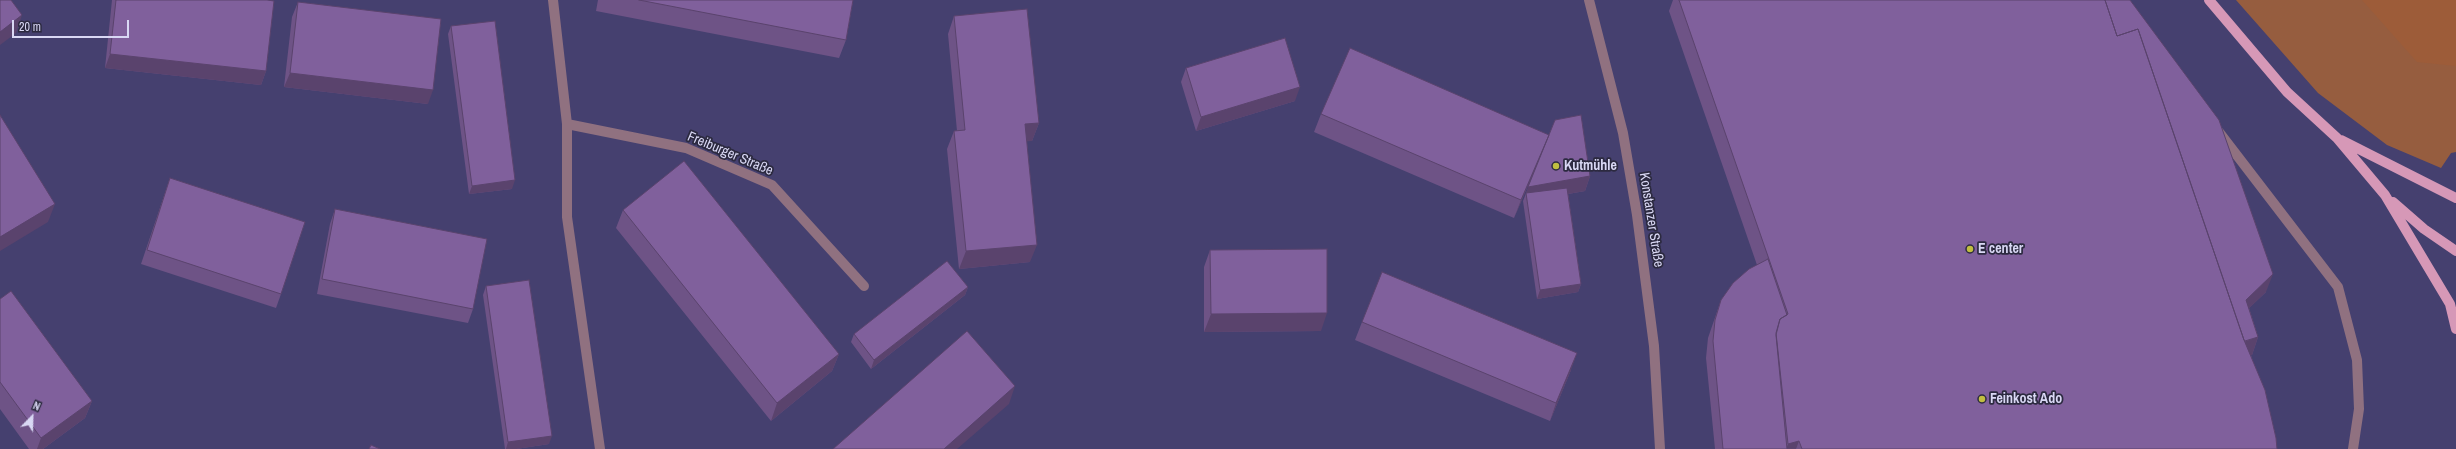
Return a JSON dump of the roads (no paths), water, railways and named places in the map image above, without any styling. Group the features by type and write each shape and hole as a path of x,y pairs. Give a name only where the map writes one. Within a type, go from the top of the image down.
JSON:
{"main road":[{"path":"2209,0 2287,92 2337,138 2385,195 2424,229 2456,251"},
{"path":"2337,138 2456,198"},
{"path":"2385,195 2450,304 2456,329"}],"street":[{"path":"553,0 567,124 567,217 600,449"},
{"name":"Konstanzer Straße","path":"1589,0 1622,133 1637,216 1654,346 1660,449"},
{"name":"Freiburger Straße","path":"567,124 686,148 772,185 864,286"},
{"path":"2214,125 2338,287 2352,336 2357,360 2358,409 2353,449"}],"place":[{"name":"Kutmühle","path":"1556,166"},
{"name":"E center","path":"1970,249"},
{"name":"Feinkost Ado","path":"1982,399"}]}
